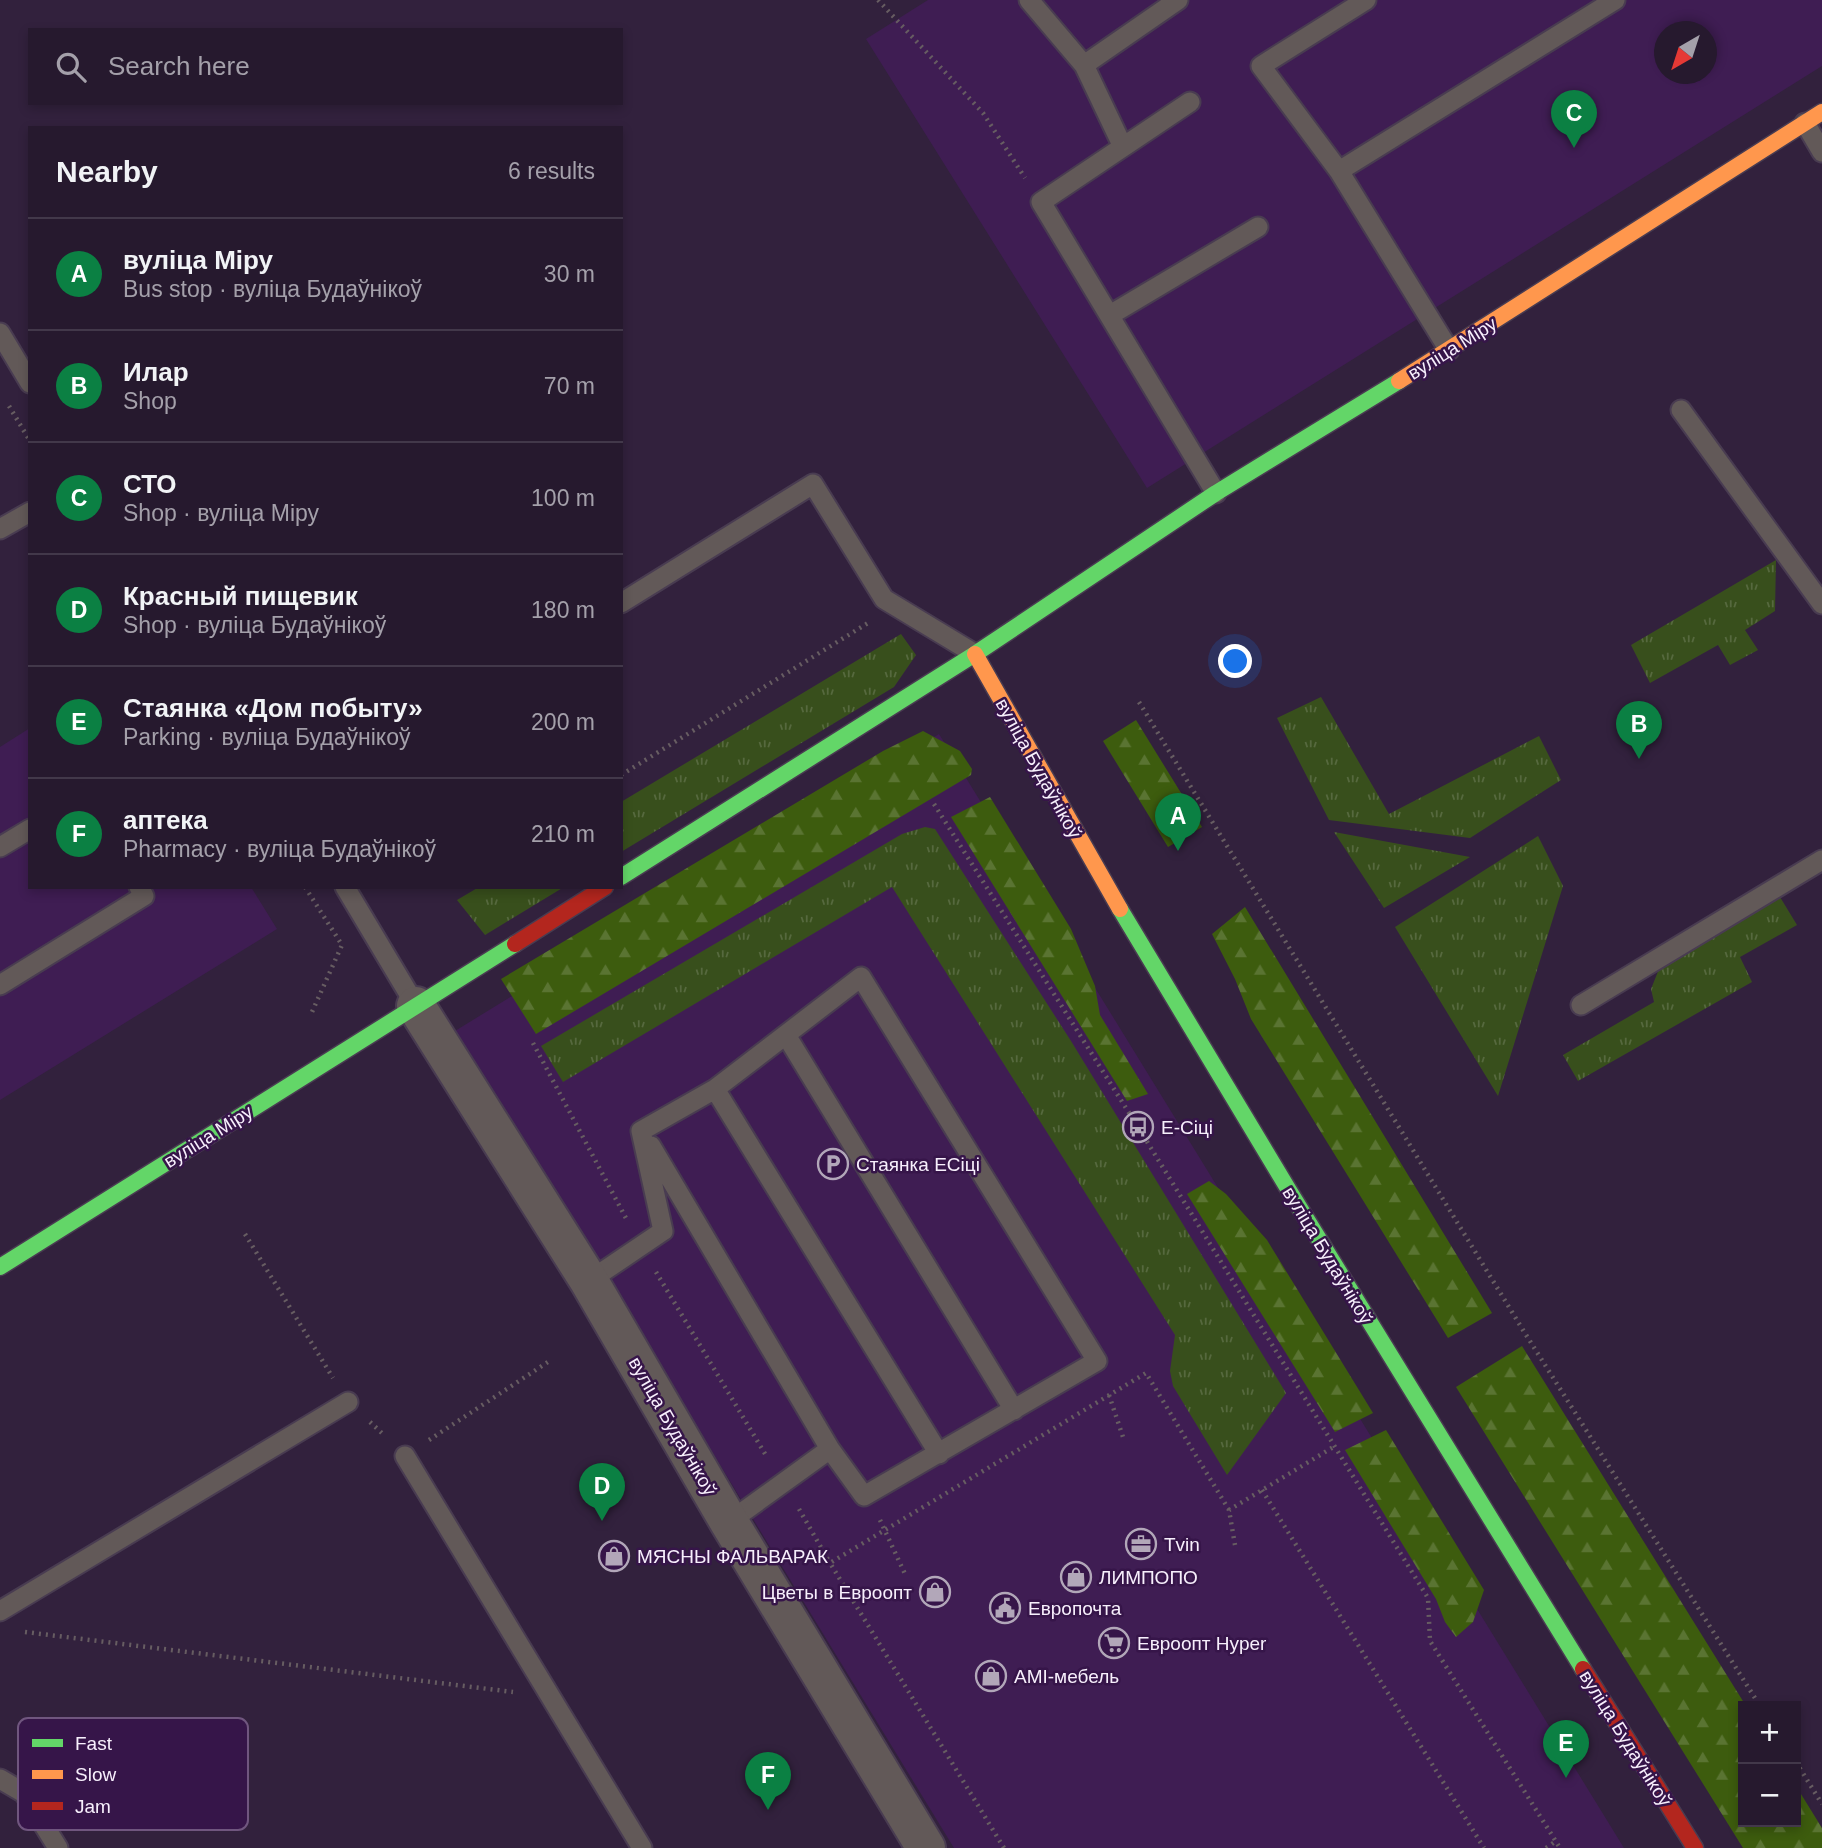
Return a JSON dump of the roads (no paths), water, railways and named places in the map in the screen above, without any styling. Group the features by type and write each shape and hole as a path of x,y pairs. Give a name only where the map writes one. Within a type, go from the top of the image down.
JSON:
{"main road":[{"name":"вуліца Міру","path":"623,876 975,654 1216,493 1449,350 1814,118"},
{"name":"вуліца Будаўнікоў","path":"975,654 1036,766 1165,986 1415,1397 1695,1848"},
{"name":"вуліца Міру","path":"0,1266 602,889"}],"street":[{"name":"вуліца Будаўнікоў","path":"416,1006 589,1281 729,1522 926,1848"}],"lane":[{"path":"1029,0 1084,65 1122,145"},
{"path":"1084,65 1178,0"},
{"path":"1366,0 1261,66 1339,171 1449,350"},
{"path":"1339,171 1615,0"},
{"path":"1190,102 1122,145 1041,202 1216,493"},
{"path":"1814,118 1822,152"},
{"path":"1110,316 1258,227"},
{"path":"0,332 28,380"},
{"path":"1681,410 1822,604"},
{"path":"623,602 813,484 884,599 975,654"},
{"path":"0,529 28,513"},
{"path":"0,847 28,830"},
{"path":"1581,1005 1822,860"},
{"path":"0,985 144,896 140,889"},
{"path":"346,889 416,1006"},
{"path":"861,977 1097,1361 864,1496 831,1449 641,1131 715,1089 861,977"},
{"path":"786,1035 1014,1410"},
{"path":"715,1089 939,1454"},
{"path":"589,1281 663,1231 641,1131"},
{"path":"0,1611 348,1402"},
{"path":"729,1522 831,1449"},
{"path":"405,1456 642,1848"},
{"path":"0,1779 18,1790"},
{"path":"47,1830 58,1848"}],"place":[{"name":"СТО","path":"1574,148"},
{"name":"Илар","path":"1639,759"},
{"name":"вуліца Міру","path":"1178,851"},
{"name":"Е-Сіці","path":"1138,1127"},
{"name":"Стаянка ЕСіці","path":"833,1164"},
{"name":"Красный пищевик","path":"602,1521"},
{"name":"Tvin","path":"1141,1544"},
{"name":"МЯСНЫ ФАЛЬВАРАК","path":"614,1556"},
{"name":"ЛИМПОПО","path":"1076,1577"},
{"name":"Цветы в Евроопт","path":"935,1592"},
{"name":"Европочта","path":"1005,1608"},
{"name":"Евроопт Hyper","path":"1114,1643"},
{"name":"AMI-мебель","path":"991,1676"},
{"name":"Стаянка «Дом побыту»","path":"1566,1778"},
{"name":"аптека","path":"768,1810"}]}
